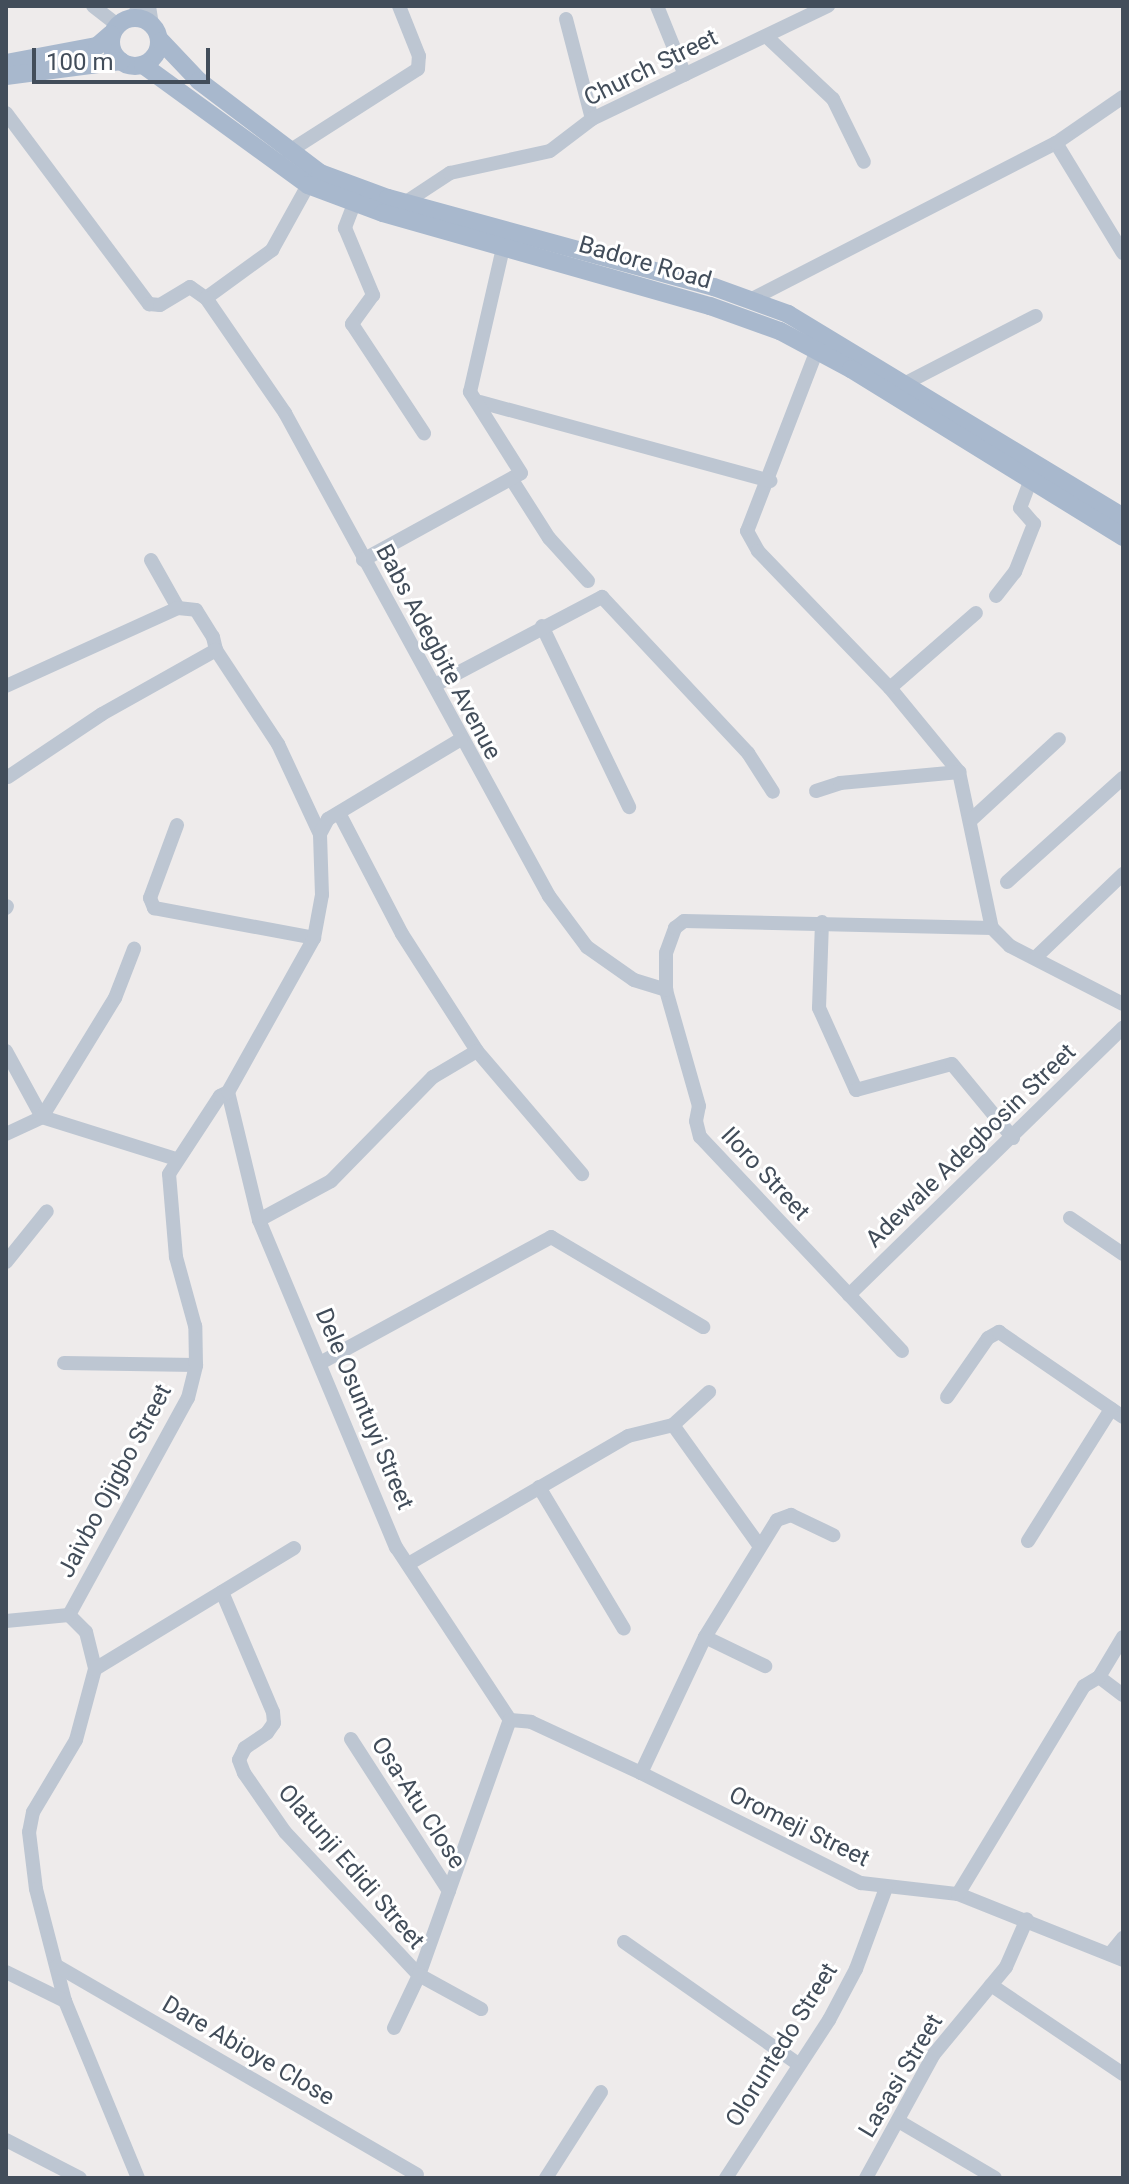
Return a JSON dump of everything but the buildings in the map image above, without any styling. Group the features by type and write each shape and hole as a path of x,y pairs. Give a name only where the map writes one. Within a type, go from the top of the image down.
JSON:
{"main road":[{"path":"121,61 111,47 125,21"},
{"path":"6,63 97,46 125,21 154,24 143,65 121,61 6,76"},
{"name":"Badore Road","path":"154,24 199,81 288,152 320,173 406,202 752,299 813,326 1123,517"},
{"name":"Badore Road","path":"143,65 308,185 354,204 710,306 817,350 1123,537"}],"street":[{"path":"93,6 125,21"},
{"path":"288,152 418,69 419,56 399,6"},
{"path":"657,6 685,75"},
{"name":"Church Street","path":"406,202 450,173 550,151 592,119 828,6"},
{"path":"566,19 592,119"},
{"path":"767,37 833,99 864,162"},
{"path":"752,299 1056,143 1123,97"},
{"path":"6,113 75,200 141,299 160,305 190,287 206,298 272,250 308,185"},
{"path":"1056,143 1123,253"},
{"path":"354,204 345,228 373,295 352,324 424,433"},
{"path":"363,560 521,473 520,466 480,402 470,392 503,248"},
{"name":"Babs Adegbite Avenue","path":"206,298 285,413 549,896 587,947 634,980 666,990"},
{"path":"906,383 1036,316"},
{"path":"817,350 770,481 747,531 758,551 890,688 959,772 972,819 992,928 1010,946 1123,1004"},
{"path":"480,402 770,481"},
{"path":"512,480 549,538 588,581"},
{"path":"996,596 1015,572 1034,524 1020,508 1030,482"},
{"path":"151,560 178,608"},
{"path":"435,685 602,597 748,753 773,792"},
{"path":"6,686 178,608 196,610 216,650 278,744 320,834 339,813 461,739"},
{"path":"890,688 976,613"},
{"path":"542,626 629,807"},
{"path":"8,777 102,714 216,650"},
{"path":"972,819 1059,739"},
{"path":"816,791 840,783 959,772"},
{"path":"1007,882 1123,778"},
{"path":"339,813 402,934 477,1051 582,1174"},
{"path":"177,825 150,898 154,908 314,938"},
{"name":"Jaivbo Ojigbo Street","path":"95,1669 86,1632 69,1615 188,1398 196,1365 195,1326 176,1257 168,1185 176,1159 220,1096 228,1092 314,938 322,895 320,834"},
{"path":"1035,958 1123,874"},
{"name":"Iloro Street","path":"822,922 684,921 675,928 666,953 666,990 696,1092 700,1137 902,1351"},
{"path":"992,928 822,922 819,1008 856,1090 952,1064 1013,1138"},
{"path":"6,1134 42,1117 115,998 134,949"},
{"name":"Adewale Adegbosin Street","path":"849,1295 1123,1028"},
{"path":"6,1051 42,1117 176,1159"},
{"path":"259,1220 331,1181 433,1077 477,1051"},
{"name":"Dele Osuntuyi Street","path":"228,1092 259,1220 322,1362 396,1547 410,1563 510,1720"},
{"path":"6,1262 47,1211"},
{"path":"1070,1218 1123,1254"},
{"path":"322,1362 551,1237 703,1327"},
{"path":"947,1397 988,1338 999,1332 1117,1413 1028,1541"},
{"path":"64,1363 196,1365"},
{"path":"410,1563 628,1436 673,1425 709,1392"},
{"path":"673,1425 759,1545"},
{"path":"539,1487 624,1629"},
{"path":"641,1773 705,1637 777,1520 791,1515 833,1535"},
{"path":"138,2178 65,2001 36,1889 29,1832 38,1799 76,1740 95,1669 294,1548"},
{"name":"Olatunji Edidi Street","path":"222,1592 273,1712 274,1723 267,1733 245,1748 239,1760 244,1773 285,1832 419,1975 510,1720"},
{"path":"6,1621 69,1615"},
{"path":"705,1637 765,1666"},
{"path":"958,1894 1084,1686 1099,1677 1123,1637"},
{"path":"1099,1677 1123,1695"},
{"name":"Oromeji Street","path":"510,1720 531,1722 641,1773 837,1874 886,1888 958,1894 1116,1957"},
{"name":"Osa-Atu Close","path":"351,1739 449,1891"},
{"name":"Oloruntedo Street","path":"726,2178 856,1969 886,1888"},
{"name":"Lasasi Street","path":"866,2178 900,2122 934,2054 1009,1962 1027,1919"},
{"path":"1116,1957 1123,1938"},
{"path":"624,1942 798,2064"},
{"name":"Dare Abioye Close","path":"57,1966 417,2175"},
{"path":"6,1972 65,2001"},
{"path":"394,2028 419,1975 481,2009"},
{"path":"991,1985 1123,2074"},
{"path":"546,2178 601,2092"},
{"path":"900,2122 995,2178"},
{"path":"6,2140 80,2178"}]}
